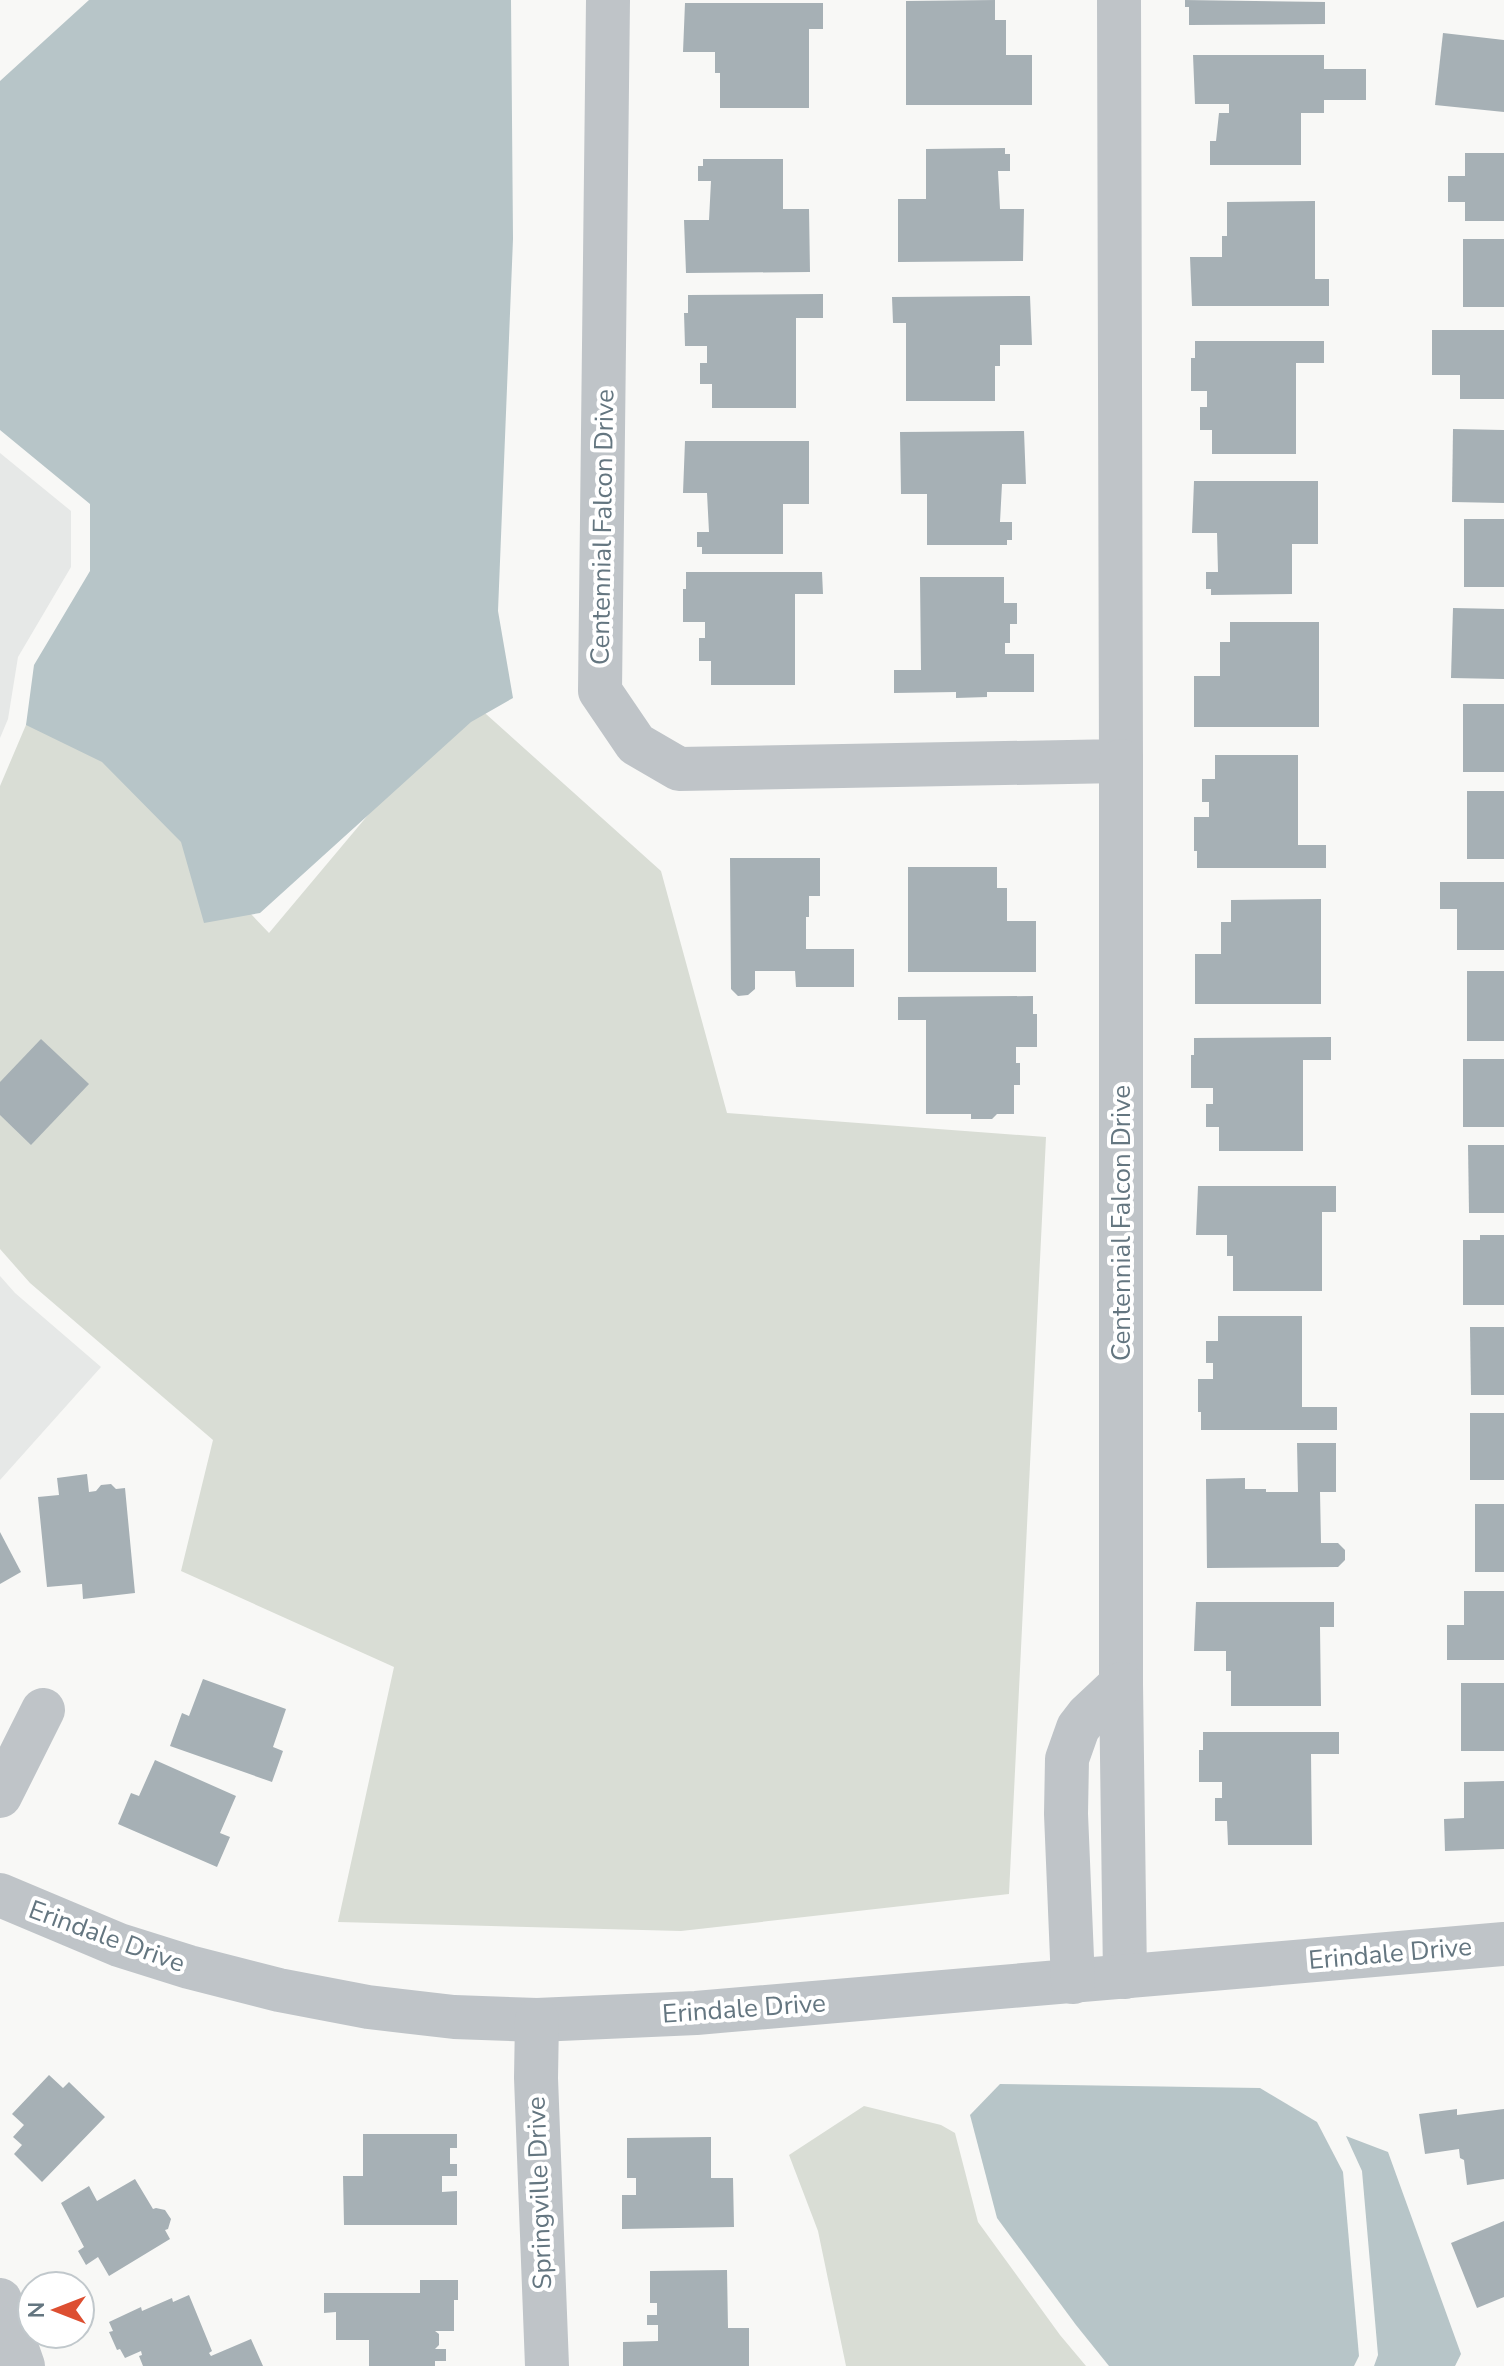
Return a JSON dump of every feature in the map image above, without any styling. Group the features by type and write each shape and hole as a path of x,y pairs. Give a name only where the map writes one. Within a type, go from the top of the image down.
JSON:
{"street":[{"name":"Centennial Falcon Drive","path":"608,0 600,691 636,744 679,769 1121,761"},
{"name":"Centennial Falcon Drive","path":"1119,0 1121,1684 1125,1977"},
{"path":"1073,1982 1066,1774 1071,1743 1078,1728 1121,1684"},
{"path":"0,1796 43,1710"},
{"path":"1066,1827 1123,1825"},
{"name":"Erindale Drive","path":"0,1895 119,1945 279,1990 368,2007 454,2017 537,2020 696,2013 1504,1944"},
{"name":"Springville Drive","path":"537,2020 536,2094 547,2366"},
{"path":"0,2300 23,2366"}],"shaded area":[{"path":"89,0 511,0 513,239 498,611 513,698 471,722 260,913 204,923 181,842 102,762 26,725 34,665 90,571 90,504 0,430 0,81"},
{"path":"0,453 71,511 71,567 18,657 8,719 0,738"},
{"path":"40,692 269,933 467,697 661,871 727,1113 1046,1137 1009,1894 681,1931 338,1922 394,1667 181,1571 213,1440 30,1283 0,1249 0,786"},
{"path":"0,1276 15,1293 101,1367 0,1480"},
{"path":"1000,2084 1260,2088 1317,2122 1343,2172 1359,2356 1354,2366 1109,2366 997,2218 970,2115"},
{"path":"864,2106 941,2125 955,2133 978,2222 1086,2366 846,2366 818,2231 789,2155"},
{"path":"1346,2136 1388,2152 1461,2354 1455,2366 1374,2366 1378,2355 1362,2171"}],"building":[{"path":"995,0 995,20 1006,20 1006,55 1032,55 1032,105 906,105 906,1"},
{"path":"1185,0 1325,2 1325,24 1189,25 1189,7 1185,7"},
{"path":"685,3 823,3 823,29 809,29 809,108 720,108 720,73 715,73 715,52 683,52"},
{"path":"1443,33 1504,40 1504,112 1435,105"},
{"path":"1193,55 1324,55 1324,69 1366,69 1366,100 1324,100 1324,113 1301,113 1301,165 1210,165 1210,141 1216,141 1219,113 1229,113 1229,104 1195,104"},
{"path":"1005,148 1005,154 1010,154 1010,171 998,171 1000,209 1024,209 1023,261 898,262 898,199 926,199 926,149"},
{"path":"1465,153 1504,153 1504,221 1465,221 1465,202 1448,202 1448,176 1465,176"},
{"path":"703,159 783,159 783,209 809,209 810,272 686,273 684,220 709,220 711,181 698,181 698,166 703,166"},
{"path":"1315,201 1315,279 1329,279 1329,306 1192,306 1190,257 1222,257 1222,236 1227,236 1227,202"},
{"path":"1463,239 1504,239 1504,307 1463,307"},
{"path":"823,294 823,318 796,318 796,408 712,408 712,384 700,384 700,363 707,363 707,346 685,346 684,313 688,313 688,295"},
{"path":"1030,296 1032,345 1000,345 1000,366 995,366 995,401 906,401 906,323 893,323 892,297"},
{"path":"1432,330 1504,330 1504,399 1460,399 1460,375 1432,375"},
{"path":"1195,341 1324,341 1324,363 1296,363 1296,454 1212,454 1212,430 1200,430 1200,407 1207,407 1207,391 1191,391 1191,358 1195,358"},
{"path":"1453,429 1504,430 1504,503 1452,502"},
{"path":"1024,431 1026,484 1002,484 1000,522 1012,522 1012,540 1007,540 1007,545 927,545 927,494 901,494 900,432"},
{"path":"685,441 809,441 809,504 783,504 783,554 702,554 702,547 697,547 697,532 709,532 707,493 683,493"},
{"path":"1194,481 1318,481 1318,544 1292,544 1292,594 1211,595 1211,589 1206,589 1206,572 1218,572 1217,533 1192,533"},
{"path":"1464,519 1504,519 1504,587 1464,587"},
{"path":"686,572 822,572 823,594 795,594 795,685 711,685 711,661 699,661 699,638 705,638 705,622 683,622"},
{"path":"920,577 1004,577 1004,603 1017,603 1017,624 1010,624 1010,643 1005,643 1005,654 1034,654 1034,692 987,692 987,697 956,698 956,692 894,693 894,670 921,670"},
{"path":"1453,608 1504,609 1504,679 1451,678"},
{"path":"1230,622 1319,622 1319,727 1194,727 1194,676 1220,676 1220,642 1230,642"},
{"path":"1463,704 1504,704 1504,772 1463,772"},
{"path":"1215,755 1298,755 1298,845 1326,845 1326,868 1197,868 1194,817 1209,817 1209,802 1202,802 1202,779 1215,779"},
{"path":"1467,791 1504,791 1504,859 1467,859"},
{"path":"730,858 820,858 820,896 809,896 806,949 854,949 854,987 796,987 795,971 755,971 755,989 748,995 738,996 731,989"},
{"path":"908,867 997,867 997,888 1007,888 1007,921 1036,921 1036,972 908,972"},
{"path":"1440,882 1504,882 1504,950 1457,950 1457,909 1440,909"},
{"path":"1321,899 1321,1004 1195,1004 1195,954 1221,954 1221,922 1231,922 1231,900"},
{"path":"1467,971 1504,971 1504,1041 1467,1041"},
{"path":"1033,996 1033,1014 1037,1014 1037,1047 1016,1047 1020,1085 1014,1085 1014,1114 997,1114 992,1119 971,1119 971,1114 926,1114 926,1020 898,1020 898,997"},
{"path":"1331,1037 1331,1060 1303,1060 1303,1151 1219,1151 1219,1127 1206,1127 1206,1104 1213,1104 1213,1088 1191,1088 1194,1038"},
{"path":"41,1039 89,1084 31,1145 0,1115 0,1082"},
{"path":"1463,1059 1504,1059 1504,1127 1463,1127"},
{"path":"1468,1145 1504,1145 1504,1213 1469,1213"},
{"path":"1198,1186 1336,1186 1336,1212 1322,1212 1322,1291 1233,1291 1233,1256 1227,1256 1227,1235 1196,1235"},
{"path":"1480,1235 1504,1235 1504,1305 1463,1305 1463,1240 1480,1240"},
{"path":"1218,1316 1302,1316 1302,1407 1337,1407 1337,1430 1201,1430 1198,1379 1213,1379 1213,1363 1206,1363 1206,1341 1218,1341"},
{"path":"1470,1327 1504,1327 1504,1395 1471,1395"},
{"path":"1470,1413 1504,1413 1504,1480 1470,1480"},
{"path":"1297,1443 1336,1443 1336,1492 1320,1492 1321,1543 1338,1543 1345,1550 1345,1560 1338,1567 1207,1568 1206,1479 1245,1478 1245,1489 1298,1492"},
{"path":"87,1474 89,1492 96,1491 101,1485 125,1488 135,1593 83,1599 82,1584 47,1587 38,1497 59,1495 57,1478"},
{"path":"1475,1504 1504,1504 1504,1572 1475,1572"},
{"path":"0,1532 21,1572 0,1584"},
{"path":"1464,1591 1504,1591 1504,1660 1447,1660 1447,1625 1464,1625"},
{"path":"1196,1602 1334,1602 1334,1627 1320,1627 1321,1706 1231,1706 1231,1671 1226,1671 1226,1651 1194,1651"},
{"path":"203,1679 286,1709 273,1747 283,1751 272,1782 170,1746 182,1713 189,1716"},
{"path":"1461,1683 1504,1683 1504,1751 1461,1751"},
{"path":"1203,1732 1339,1732 1339,1754 1311,1754 1312,1845 1228,1845 1227,1821 1215,1821 1215,1798 1222,1798 1222,1782 1199,1782 1199,1750 1203,1750"},
{"path":"155,1760 236,1796 220,1833 230,1837 217,1867 118,1824 131,1793 139,1796"},
{"path":"1504,1781 1504,1849 1445,1851 1444,1819 1464,1818 1464,1782"},
{"path":"49,2075 63,2088 69,2082 105,2117 42,2182 14,2154 22,2145 13,2137 24,2125 12,2114"},
{"path":"1457,2109 1457,2115 1504,2109 1504,2179 1467,2185 1464,2160 1460,2158 1459,2149 1425,2154 1419,2114"},
{"path":"363,2134 457,2134 457,2148 450,2148 450,2164 457,2164 457,2176 442,2176 442,2192 457,2191 457,2225 344,2225 343,2176 363,2176"},
{"path":"711,2137 711,2178 733,2178 734,2227 622,2229 622,2195 636,2195 636,2178 627,2178 627,2138"},
{"path":"135,2179 153,2209 165,2210 171,2219 165,2230 170,2239 109,2276 98,2257 86,2265 78,2251 84,2247 61,2203 89,2186 97,2201"},
{"path":"1504,2221 1504,2297 1477,2308 1451,2243"},
{"path":"727,2270 728,2328 749,2328 749,2366 623,2366 623,2342 658,2341 658,2325 647,2325 647,2315 657,2315 657,2303 650,2303 650,2271"},
{"path":"420,2280 458,2280 458,2300 454,2300 454,2331 435,2331 439,2334 439,2345 435,2349 446,2349 446,2361 435,2361 435,2366 369,2366 369,2340 336,2340 336,2312 324,2313 324,2293 420,2293"},
{"path":"189,2295 212,2351 209,2353 211,2356 251,2339 263,2366 143,2366 139,2356 142,2355 141,2351 125,2358 120,2349 117,2350 109,2332 113,2331 109,2322 141,2307 142,2311 172,2298 173,2302"}]}
